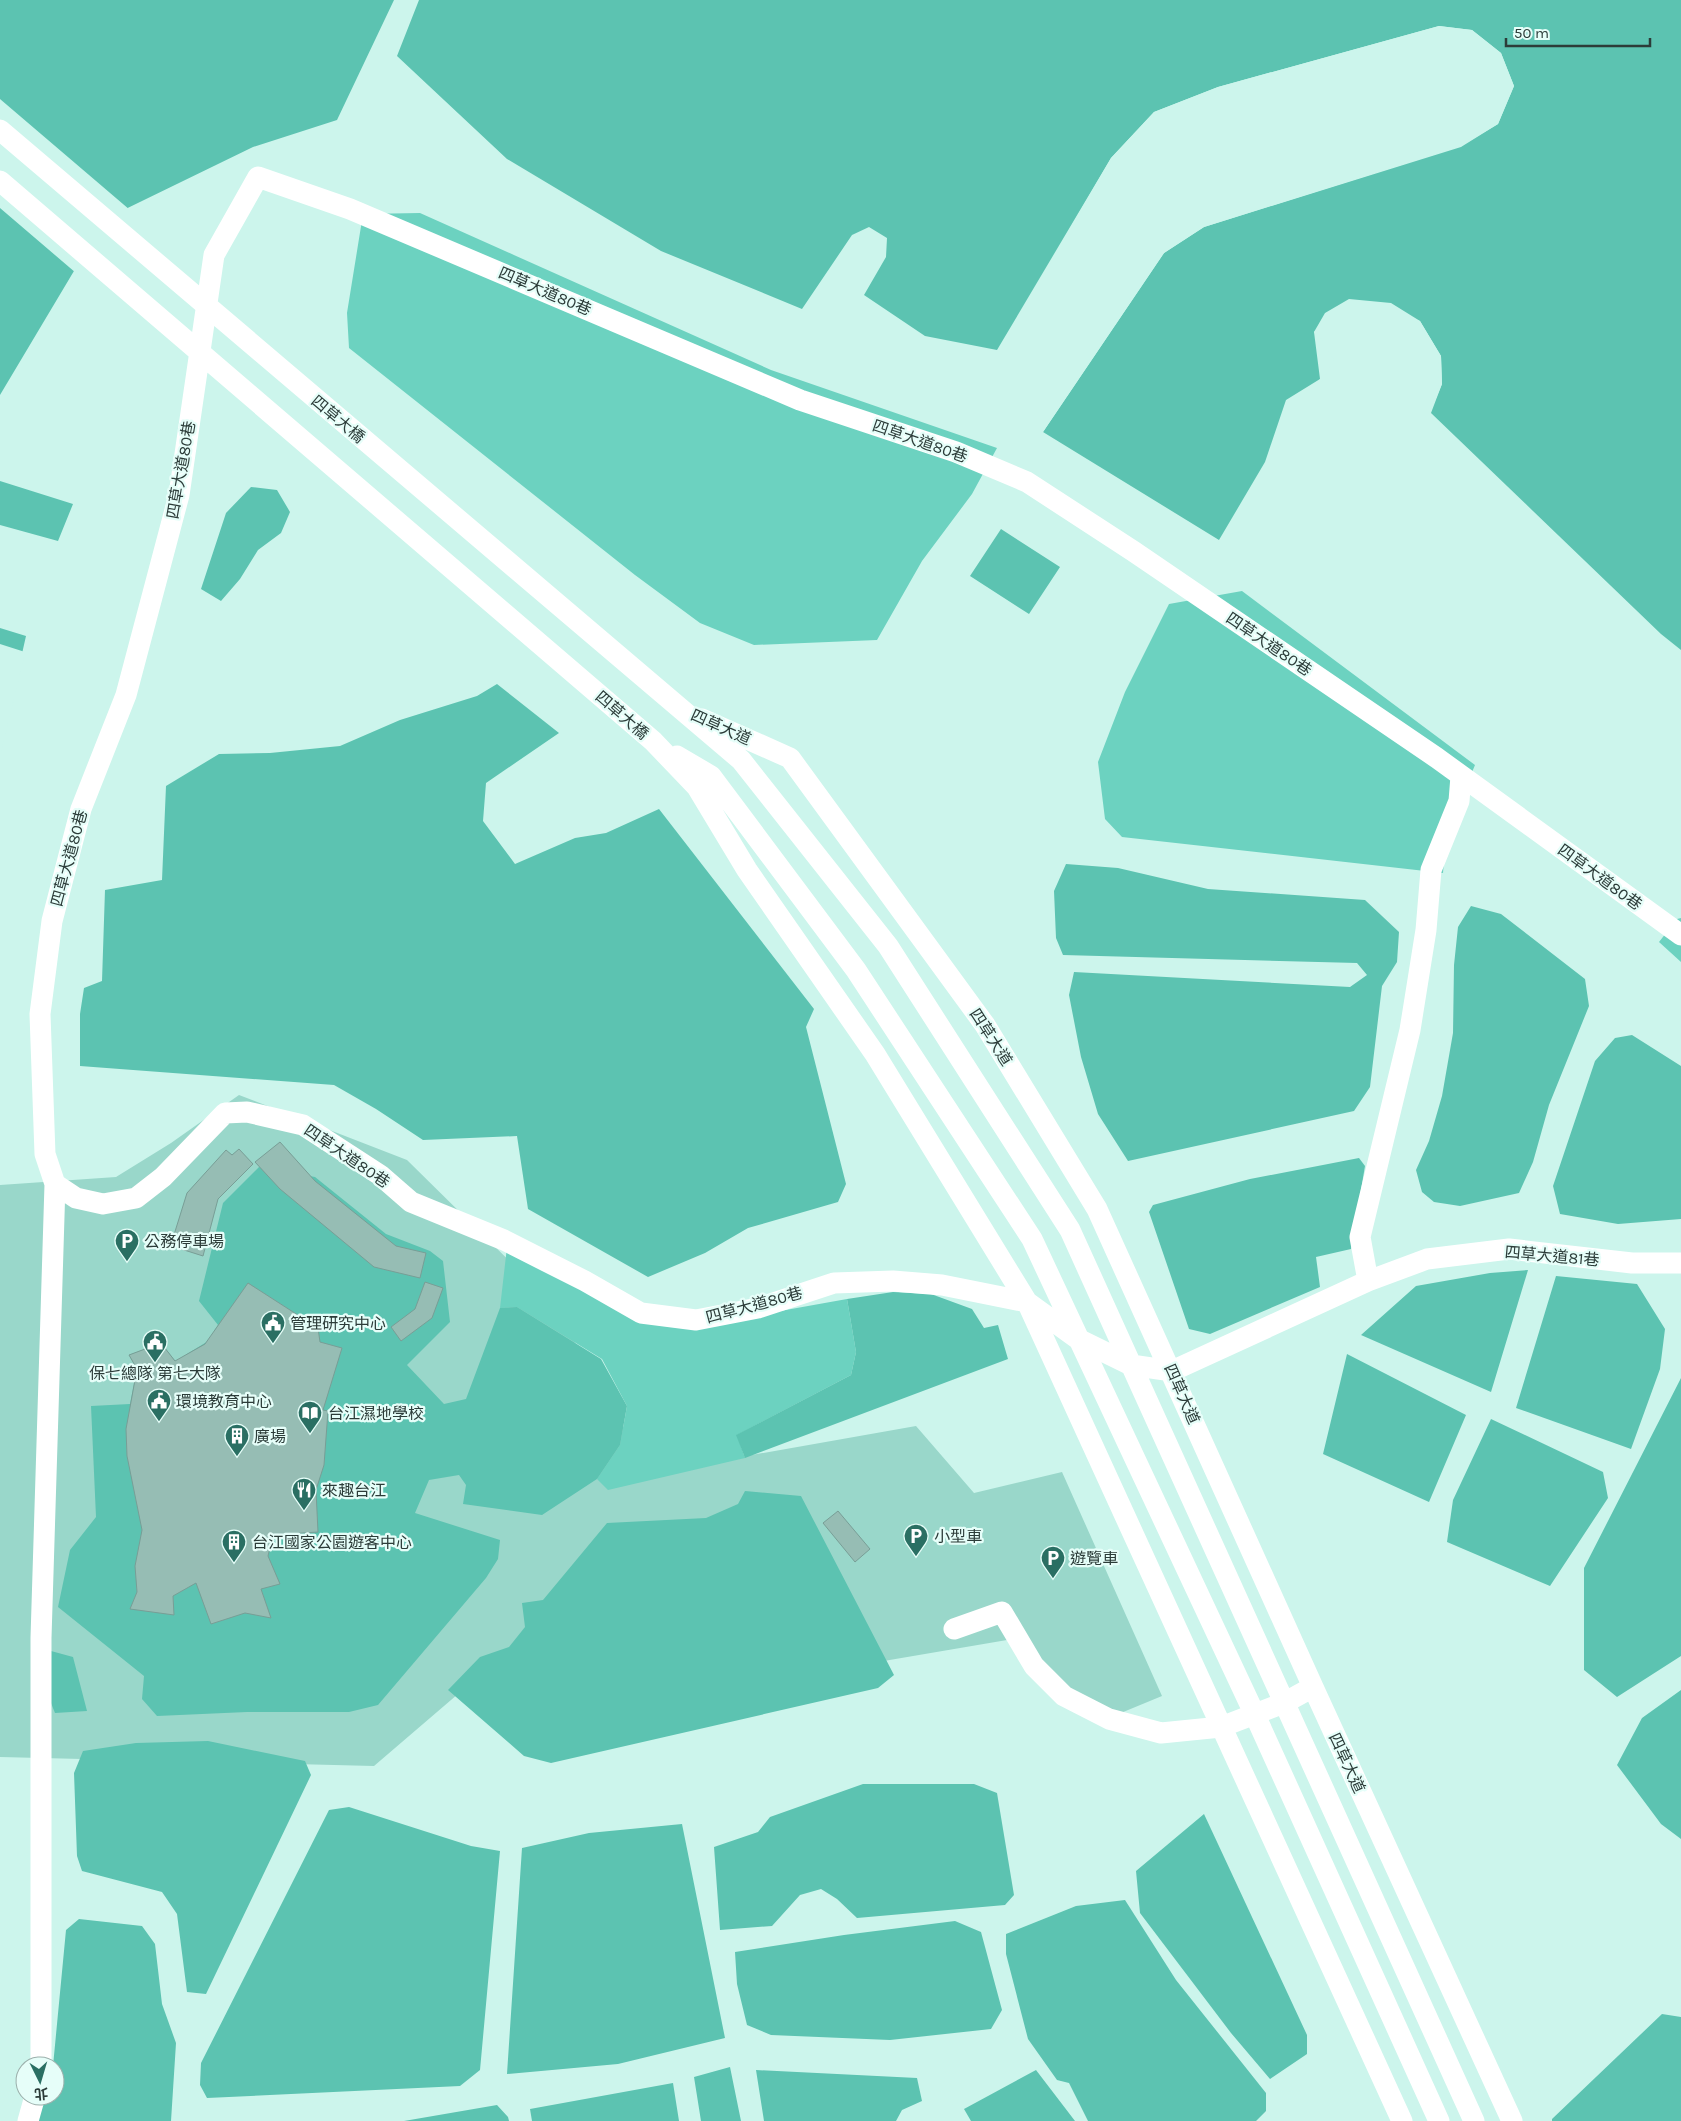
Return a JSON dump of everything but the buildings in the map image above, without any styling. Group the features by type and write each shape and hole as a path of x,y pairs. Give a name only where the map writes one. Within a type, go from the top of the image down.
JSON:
{"street":[{"name":"四草大橋","path":"0,130 677,708"},
{"name":"四草大道80巷","path":"1172,1372 1131,1365 1078,1339 1027,1302 942,1285 893,1281 834,1283 758,1308 696,1320 641,1313 585,1281 504,1240 411,1202 380,1174 303,1125 247,1112 225,1113 163,1177 136,1198 103,1204 76,1198 55,1184 46,1154 40,1014 52,921 81,809 126,695 178,495 214,255 258,177 350,209 800,400 956,452 1027,482 1133,551 1461,776 1681,935"},
{"name":"四草大橋","path":"0,181 653,741"},
{"name":"四草大道","path":"677,708 741,760 888,946 1070,1230 1474,2121"},
{"name":"四草大道","path":"677,708 790,758 985,1025 1097,1209 1313,1688 1512,2121"},
{"path":"653,741 697,788 746,870 875,1054 1027,1302 1402,2121"},
{"path":"653,741 712,776 856,970 1032,1239 1255,1716 1439,2121"},
{"path":"1368,1281 1360,1237 1410,1030 1426,930 1431,870 1459,801 1461,776"},
{"path":"41,2056 41,1638 55,1184"},
{"name":"四草大道81巷","path":"1172,1372 1368,1281 1427,1259 1509,1249 1632,1263 1681,1264"},
{"path":"954,1629 1002,1612 1034,1666 1064,1696 1109,1719 1161,1733 1221,1727 1255,1716 1313,1688"},
{"path":"28,2121 32,2106"}],"shaded area":[{"path":"0,0 394,0 337,120 253,147 105,219 0,395"},
{"path":"419,0 1681,0 1681,650 1661,634 1431,413 1442,384 1441,356 1420,321 1391,303 1349,299 1325,313 1314,332 1331,360 1320,379 1286,400 1265,462 1219,540 1043,432 1164,253 1204,227 1461,147 1498,124 1514,86 1501,53 1472,30 1439,26 1218,87 1154,112 1111,158 997,350 925,336 864,295 886,257 887,238 869,227 852,235 802,309 661,251 507,159 397,56"},
{"path":"420,213 771,370 997,448 972,494 922,561 877,640 754,645 700,623 635,575 349,348 347,313 363,214"},
{"path":"0,481 73,504 58,541 0,525"},
{"path":"251,487 277,490 290,512 281,533 258,550 240,579 221,601 201,589 226,513"},
{"path":"1001,529 1060,567 1029,614 970,576"},
{"path":"1242,591 1475,765 1446,835 1443,873 1122,837 1105,819 1098,762 1125,692 1169,604"},
{"path":"0,628 26,636 0,751"},
{"path":"497,684 559,733 486,783 483,821 515,864 575,838 606,833 659,809 814,1009 806,1027 846,1184 838,1202 748,1228 705,1253 648,1277 528,1209 517,1136 423,1140 376,1109 334,1085 80,1066 80,1014 84,988 102,981 105,890 162,880 166,786 219,754 270,753 340,746 400,720 477,696"},
{"path":"1066,864 1118,868 1208,889 1365,900 1399,932 1397,962 1382,986 1370,1087 1354,1111 1128,1161 1098,1114 1081,1057 1069,995 1074,972 1350,987 1367,975 1357,963 1063,955 1056,938 1054,891"},
{"path":"1471,906 1501,914 1585,979 1589,1006 1549,1105 1533,1162 1519,1193 1460,1206 1434,1202 1422,1192 1416,1170 1429,1141 1442,1096 1453,1033 1454,965 1458,927"},
{"path":"1681,918 1681,962 1659,942 1677,919"},
{"path":"1632,1035 1681,1066 1681,1219 1618,1224 1560,1214 1553,1186 1595,1061 1615,1038"},
{"path":"239,1095 407,1160 552,1303 650,1473 916,1426 974,1493 1062,1472 1162,1696 1099,1722 1007,1640 666,1698 465,1688 374,1766 0,1757 0,1185 116,1177 171,1143"},
{"path":"1359,1158 1365,1166 1351,1249 1316,1257 1320,1287 1210,1334 1189,1329 1149,1212 1153,1205 1250,1179"},
{"path":"259,1167 315,1177 386,1234 430,1251 443,1261 450,1322 407,1365 444,1404 466,1399 500,1308 517,1307 601,1359 627,1406 620,1445 597,1479 542,1515 463,1504 466,1485 459,1475 429,1480 415,1513 500,1540 498,1559 486,1578 378,1705 349,1712 247,1712 157,1716 142,1699 144,1676 58,1607 70,1550 96,1517 91,1406 130,1404 137,1369 129,1355 161,1343 186,1375 194,1374 187,1354 218,1335 214,1331 218,1325 199,1301 223,1203"},
{"path":"507,1247 697,1326 847,1299 856,1352 851,1375 737,1435 745,1458 608,1490 597,1479 620,1445 627,1406 602,1359 517,1307 500,1308"},
{"path":"1528,1270 1491,1392 1361,1335 1416,1286 1490,1273"},
{"path":"1556,1276 1637,1284 1665,1329 1660,1369 1631,1449 1516,1408"},
{"path":"893,1292 931,1294 972,1309 984,1328 998,1325 1008,1359 745,1458 736,1435 851,1375 856,1352 847,1299"},
{"path":"1347,1354 1466,1415 1429,1502 1323,1454"},
{"path":"1681,1378 1681,1656 1617,1697 1584,1670 1584,1568"},
{"path":"1491,1419 1603,1472 1608,1498 1550,1586 1447,1542 1453,1500"},
{"path":"745,1491 801,1496 894,1675 878,1688 551,1763 524,1756 448,1690 480,1657 509,1647 525,1627 522,1603 543,1600 607,1523 706,1518 738,1504"},
{"path":"51,1651 73,1657 87,1711 55,1713 47,1693"},
{"path":"1681,1690 1681,1839 1661,1824 1617,1765 1642,1718"},
{"path":"208,1741 305,1761 311,1775 206,1994 187,1992 177,1914 162,1892 82,1871 77,1856 74,1773 83,1751 136,1743"},
{"path":"863,1784 974,1784 997,1793 1014,1895 1005,1905 857,1918 837,1899 821,1889 800,1895 772,1926 720,1930 714,1847 758,1832 770,1817"},
{"path":"349,1807 471,1846 500,1851 480,2070 460,2086 207,2098 200,2085 201,2063 329,1810"},
{"path":"1204,1814 1307,2035 1307,2054 1270,2079 1231,2033 1140,1913 1136,1871"},
{"path":"682,1824 725,2038 618,2064 507,2074 522,1848 589,1833"},
{"path":"1125,1900 1176,1980 1266,2093 1266,2111 1256,2121 1088,2121 1069,2083 1057,2080 1028,2039 1006,1954 1006,1934 1076,1906"},
{"path":"79,1919 142,1926 155,1944 162,2004 176,2043 171,2121 33,2121 40,2106 65,2106 65,2056 54,2056 66,1930"},
{"path":"955,1921 981,1932 1002,2010 991,2029 890,2040 771,2035 747,2025 737,1984 735,1952 844,1935"},
{"path":"1662,2014 1681,2017 1681,2121 1552,2121 1552,2119"},
{"path":"730,2067 741,2121 701,2121 694,2077"},
{"path":"756,2070 917,2078 922,2101 902,2110 896,2121 764,2121"},
{"path":"1036,2070 1075,2121 971,2121 964,2109"},
{"path":"673,2083 679,2121 532,2121 530,2109"},
{"path":"497,2105 508,2117 509,2121 404,2121"}],"pier":[{"path":"1439,26 1472,30 1501,53 1514,86 1498,124 1461,146 1204,227 1164,253 1043,432 1042,430 1162,251 1203,225 1460,144 1496,123 1511,86 1499,54 1471,33 1440,28 1219,89 1156,114 1113,160 997,353 1111,158 1154,112 1218,87"},
{"path":"0,99 130,210 106,221 76,273 0,208"},
{"path":"1407,316 1420,321 1441,356 1442,384 1429,415 1439,384 1438,356 1418,323"},
{"path":"1320,326 1317,332 1334,360 1322,381 1317,384 1320,379 1314,332"},
{"path":"0,644 25,652 1,753 0,753"}],"place":[{"name":"公務停車場","path":"127,1262"},
{"name":"管理研究中心","path":"273,1344"},
{"name":"保七總隊 第七大隊","path":"155,1363"},
{"name":"環境教育中心","path":"159,1422"},
{"name":"台江濕地學校","path":"310,1434"},
{"name":"廣場","path":"237,1457"},
{"name":"來趣台江","path":"304,1511"},
{"name":"小型車","path":"916,1557"},
{"name":"台江國家公園遊客中心","path":"234,1563"},
{"name":"遊覽車","path":"1053,1579"}]}
